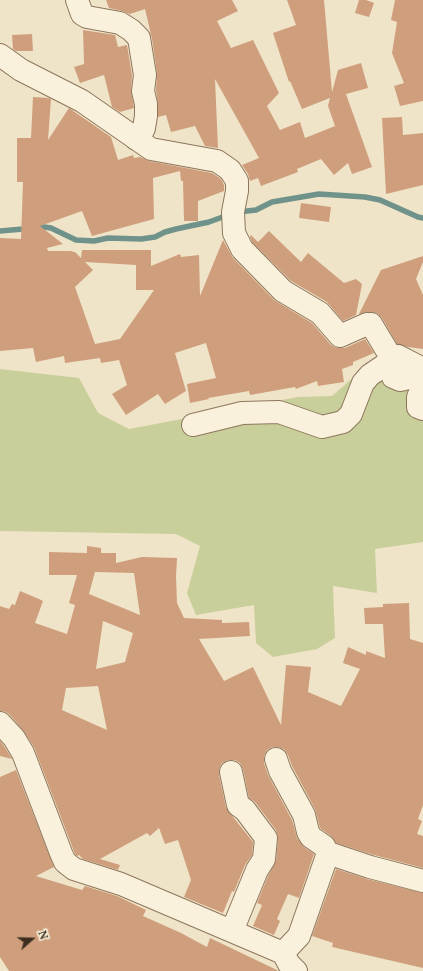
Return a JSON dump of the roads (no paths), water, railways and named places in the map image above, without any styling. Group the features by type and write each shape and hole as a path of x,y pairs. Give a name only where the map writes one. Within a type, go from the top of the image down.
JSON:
{"street":[{"path":"77,0 82,14 87,17 120,23 131,30 139,38 145,75 143,91 146,104 146,116 141,135 136,139"},
{"path":"0,55 21,70 82,101 151,149 217,161 230,170 237,181 237,191 233,212 234,233 242,249 283,291 320,313 340,336 367,324 372,324 389,354 390,367 393,376 400,380 423,375"},
{"path":"193,425 242,413 280,412 322,427 343,422 351,414 363,383 370,375 398,356 423,369"},
{"path":"423,387 418,397 418,407 423,409"},
{"path":"0,724 14,738 23,753 44,812 65,862 74,869 121,884 283,953 289,964 296,971"},
{"path":"276,759 280,771 304,815 308,832 311,837 324,846 328,853 370,867 423,881"},
{"path":"231,772 238,805 245,810 266,838 264,859 257,870 232,931"},
{"path":"283,953 298,936 328,853"}],"waterway":[{"path":"238,212 256,210 272,202 319,194 365,197 380,200 423,218"},
{"path":"0,231 38,226 51,228 76,240 94,241 108,238 141,239 155,237 165,232 209,222 228,215"}]}
